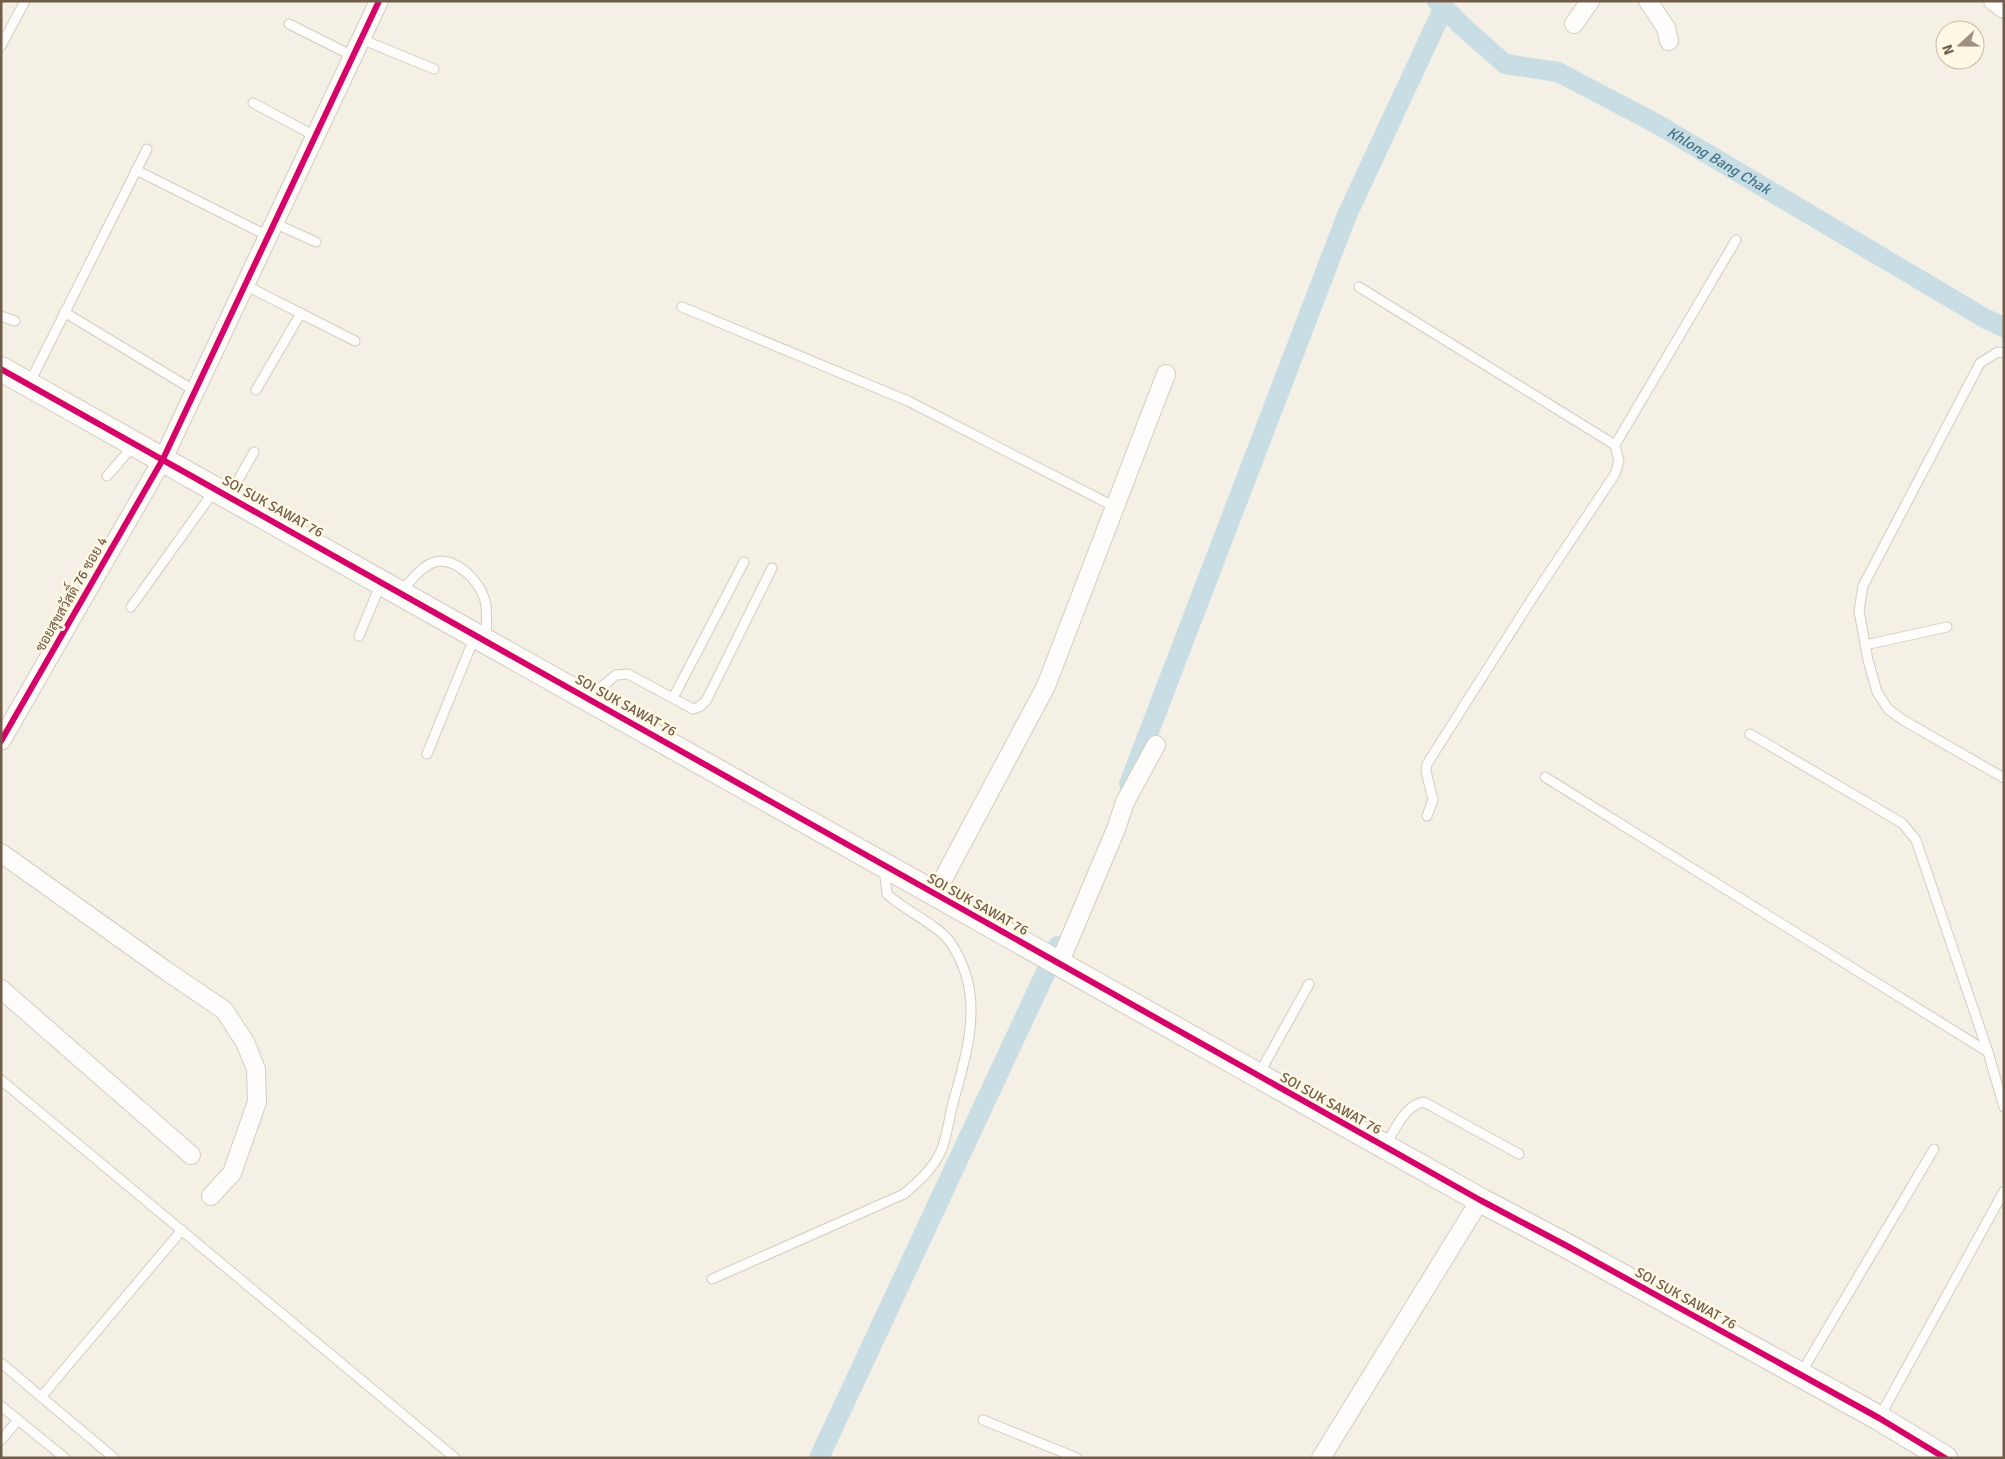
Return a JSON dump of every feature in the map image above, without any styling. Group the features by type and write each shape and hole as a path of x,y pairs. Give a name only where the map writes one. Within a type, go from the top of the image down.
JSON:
{"street":[{"name":"ซอยสุขสวัสดิ์ 76 ซอย 4","path":"1,741 163,460 379,1"},
{"path":"1574,24 1590,1"},
{"path":"1648,1 1666,28 1669,41"},
{"path":"1993,1 2004,9"},
{"name":"SOI SUK SAWAT 76","path":"1,369 1384,1147 1879,1418 1945,1458"},
{"path":"935,894 1046,686 1166,374"},
{"path":"1057,963 1116,830 1125,802 1156,745"},
{"path":"1,853 224,1010 245,1042 256,1069 257,1102 232,1173 211,1196"},
{"path":"1,989 191,1155"},
{"path":"1321,1458 1480,1200"}],"lane":[{"path":"1,46 26,1"},
{"path":"289,24 353,56"},
{"path":"361,39 434,69"},
{"path":"253,103 315,136"},
{"path":"28,384 147,148"},
{"path":"136,170 271,230 316,242"},
{"path":"1427,816 1433,800 1426,771 1427,764 1535,594 1615,474 1619,461 1616,444 1736,240"},
{"path":"245,285 355,341"},
{"path":"1359,287 1616,444"},
{"path":"682,307 908,401 1115,508"},
{"path":"64,312 195,391"},
{"path":"256,390 301,313"},
{"path":"1,316 15,321"},
{"path":"2004,353 1998,352 1980,364 1863,586 1859,611 1865,645 1878,692 1888,709 1903,720 2004,778"},
{"path":"107,476 135,444"},
{"path":"131,607 254,452"},
{"path":"359,636 391,587 438,561 452,563 462,568 479,587 486,604 481,638 427,754"},
{"path":"673,698 744,562"},
{"path":"588,698 616,675 628,674 693,709 700,707 706,701 772,568"},
{"path":"1865,645 1947,627"},
{"path":"1750,734 1902,823 1916,840 1988,1052 2004,1107"},
{"path":"1545,777 1988,1052"},
{"path":"712,1280 904,1194 923,1178 941,1151 969,1046 973,1016 967,982 962,962 949,940 929,924 898,905 887,894 884,865"},
{"path":"1258,1076 1309,984"},
{"path":"1,1080 455,1458"},
{"path":"1384,1147 1408,1109 1415,1104 1424,1102 1519,1154"},
{"path":"1799,1375 1934,1150"},
{"path":"1879,1418 2004,1192"},
{"path":"41,1396 182,1230"},
{"path":"1,1363 114,1458"},
{"path":"1,1406 65,1458"},
{"path":"1,1440 18,1420"},
{"path":"983,1420 1077,1458"}],"waterway":[{"name":"Khlong Bang Chak","path":"1437,1 1505,64 1558,72 1657,124 1986,319 2004,327"},
{"path":"1129,784 1347,215 1444,7"},
{"path":"819,1458 1058,946"}],"cycle path":[{"path":"1,741 163,459 379,1"},
{"path":"1,369 1480,1200 1879,1418 1945,1458"}]}
